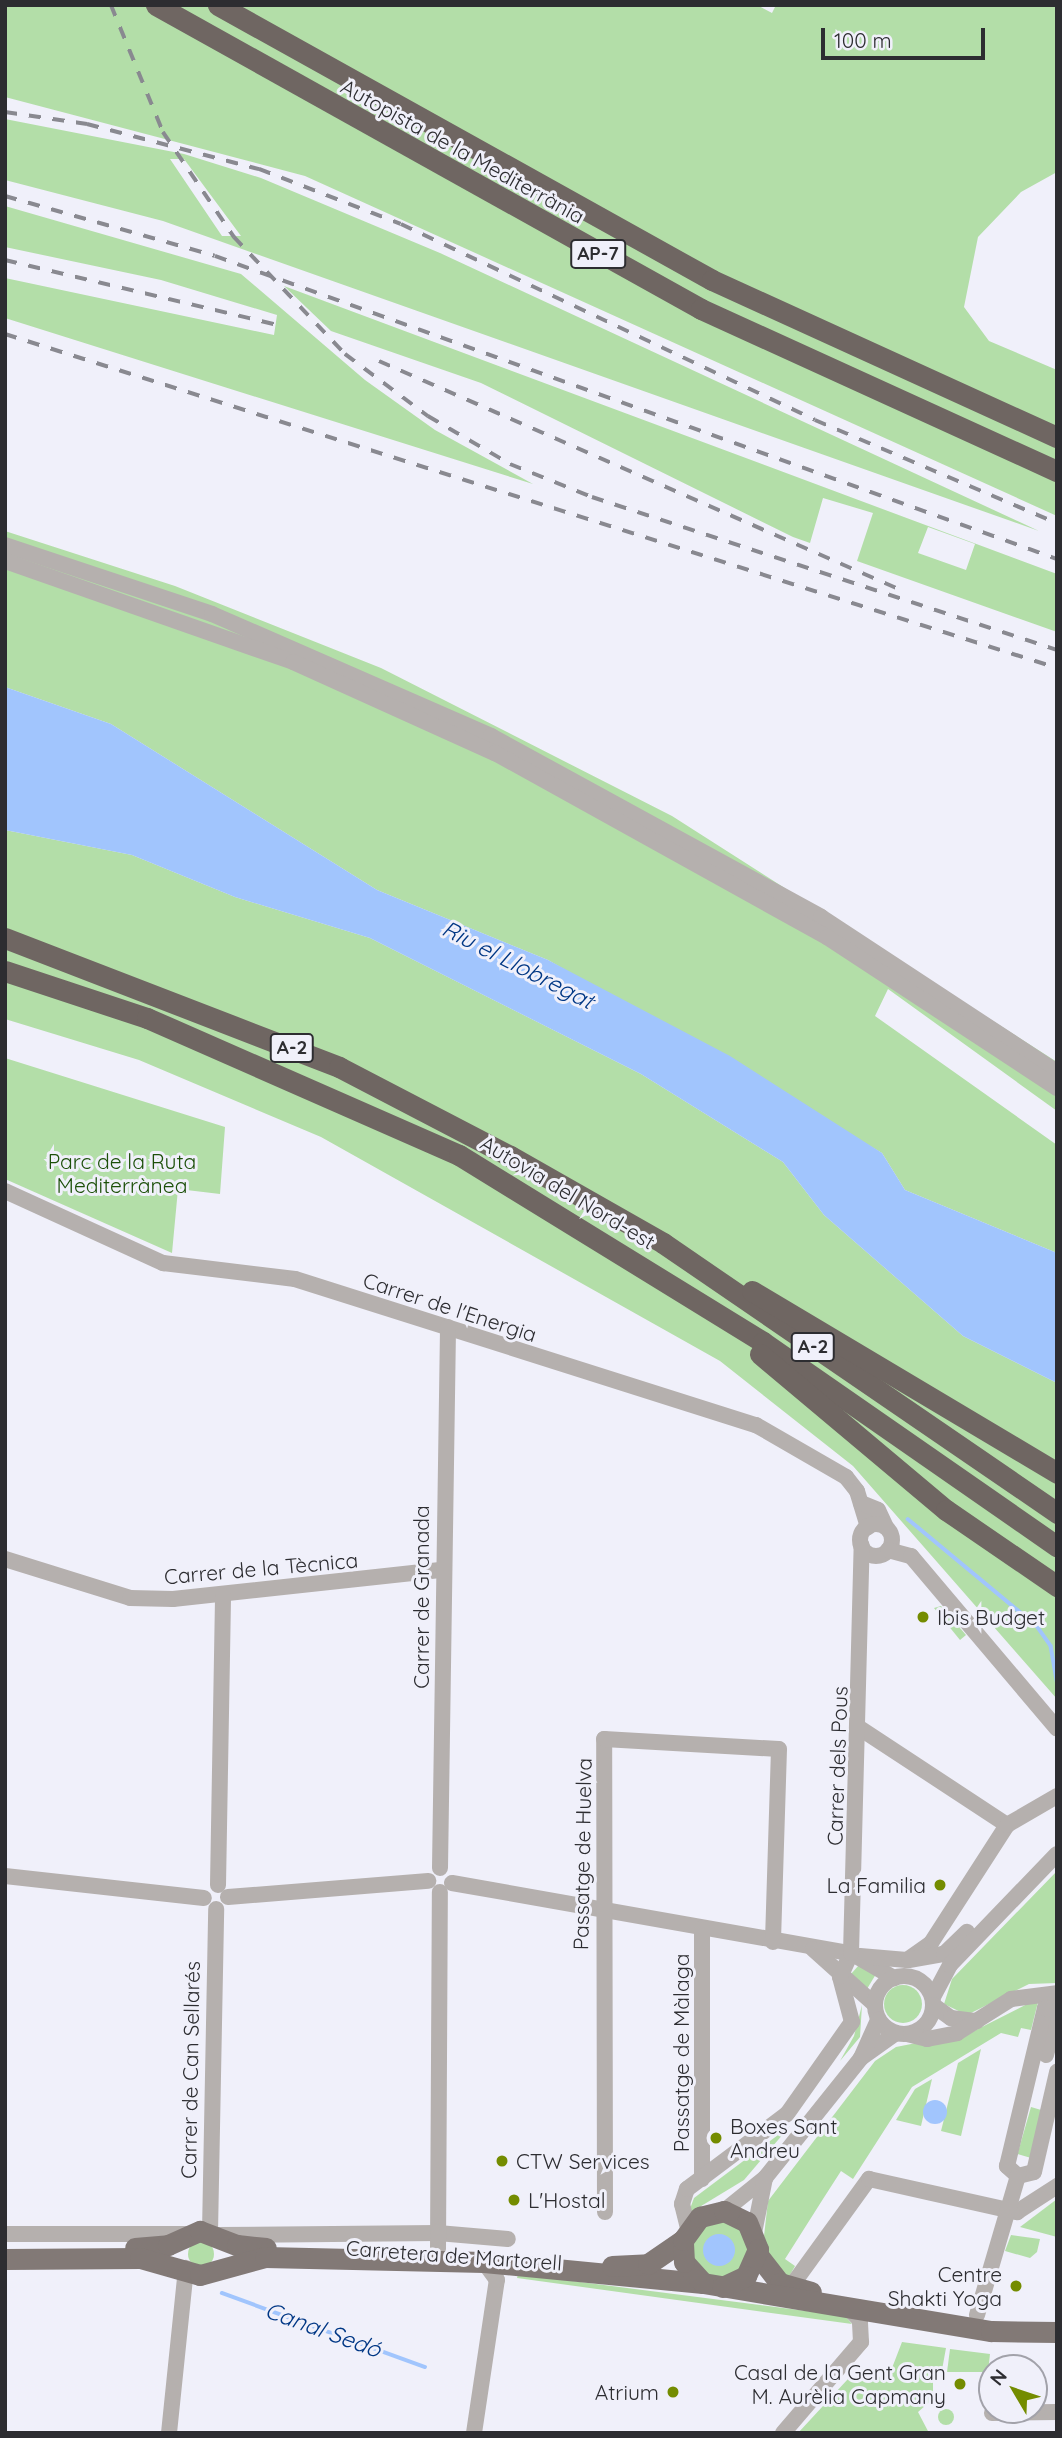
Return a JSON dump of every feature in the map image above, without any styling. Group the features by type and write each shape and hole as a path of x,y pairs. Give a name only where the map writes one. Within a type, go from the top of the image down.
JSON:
{"highway":[{"name":"Autopista de la Mediterrània","path":"156,5 701,309 1057,471"},
{"name":"Autopista de la Mediterrània","path":"218,5 699,274 873,358 1057,437"},
{"name":"Autovia del Nord-est","path":"5,938 339,1067 663,1243 1057,1513"},
{"name":"Autovia del Nord-est","path":"5,971 147,1018 349,1102 459,1156 703,1304 1057,1546"},
{"path":"663,1243 1057,1473"},
{"path":"703,1304 946,1510 1057,1586"}],"main road":[{"name":"Carretera de Martorell","path":"5,2249 153,2248 203,2236 247,2247 438,2241 636,2266 685,2234 699,2217 724,2211"},
{"path":"724,2211 740,2217 771,2275 802,2284 977,2315 1057,2318"},
{"path":"685,2234 684,2262 712,2285 746,2276 756,2244"},
{"path":"202,2270 224,2254 203,2236"},
{"path":"202,2270 203,2236"},
{"name":"Carretera de Martorell","path":"5,2259 140,2258 202,2270 265,2257 513,2264 712,2285 850,2310 991,2331 1057,2332"}],"street":[{"path":"5,545 212,614 503,742 821,917 1057,1072"},
{"path":"5,561 293,662 495,753 828,937 1057,1088"},
{"name":"Carrer de l'Energia","path":"5,1191 163,1263 295,1279 756,1425 846,1477 861,1503 867,1527 862,1545"},
{"name":"Carrer de Granada","path":"440,1868 442,1570 448,1327"},
{"name":"Carrer de l'Energia","path":"861,1503 878,1510 886,1527"},
{"path":"863,1580 884,1553 886,1527 867,1527"},
{"path":"862,1545 884,1553 911,1556 1057,1729"},
{"name":"Carrer dels Pous","path":"854,1955 861,1730 862,1545"},
{"name":"Carrer de la Tècnica","path":"5,1559 130,1598 223,1596 442,1570"},
{"path":"204,1898 216,1909 223,1891 223,1596"},
{"path":"861,1730 1007,1825"},
{"name":"Passatge de Huelva","path":"604,2212 600,1909 604,1740 779,1749 773,1942"},
{"path":"907,1959 947,1921 1007,1825 1057,1796"},
{"path":"810,2084 927,2023 933,2001 950,1965 1057,1854"},
{"path":"428,1881 440,1868 446,1887 438,2241"},
{"path":"5,1876 204,1898 223,1891 428,1881 446,1887 600,1909 813,1949 907,1959 944,1954 1026,1884"},
{"name":"Carrer de Can Sellarés","path":"203,2236 216,1909"},
{"name":"Passatge de Màlaga","path":"702,1928 702,2179"},
{"path":"813,1949 902,2034 940,2038 977,2021 1011,1999 1057,1993"},
{"path":"685,2234 682,2197 702,2179 771,2129 810,2084 852,2022 840,1977 854,1955"},
{"path":"854,1955 894,1978 916,1979 950,1965"},
{"path":"724,2211 765,2178 858,2061 876,2012 881,1987 894,1978"},
{"path":"916,1979 951,2018 977,2021"},
{"path":"1018,2176 1007,2166 1045,2008 1057,2011 1046,2055"},
{"path":"977,2315 999,2209 1018,2176 1034,2172 1057,2072"},
{"path":"756,2244 765,2178"},
{"path":"802,2284 869,2179 999,2209 1028,2207 1057,2186"},
{"name":"Carretera de Martorell","path":"5,2234 203,2236"},
{"name":"Carretera de Martorell","path":"438,2241 508,2239"},
{"name":"Carretera de Martorell","path":"484,2262 498,2280"},
{"name":"Carretera de Martorell","path":"474,2433 498,2280 513,2264"},
{"path":"169,2433 186,2301 202,2270"},
{"path":"783,2433 861,2342 860,2320 850,2310"}],"green space":[{"path":"5,5 757,5 772,13 776,5 1057,5 1057,172 1021,192 978,237 964,307 989,341 1057,370 1057,516 305,176 5,97"},
{"path":"5,119 184,154 261,178 440,253 1039,531 163,221 5,180","holes":["170,159 184,159 241,236 222,236"]},
{"path":"5,206 241,274 365,380 435,430 533,484 5,318 5,278 274,335 277,315 161,280 5,247"},
{"path":"284,286 1057,574 1057,632 857,561 873,513 823,498 810,543 481,383 331,331","holes":["928,527 975,544 966,570 918,553"]},
{"path":"5,531 175,586 381,668 672,816 1057,1062 1057,1111 888,989 875,1016 1057,1145 1057,1253 905,1190 882,1153 548,960 377,890 111,724 5,687"},
{"path":"5,830 132,855 235,897 370,938 641,1074 783,1162 824,1215 963,1336 1057,1383 1057,1699 853,1466 720,1361 321,1137 139,1060 5,1019"},
{"name":"Parc de la Ruta Mediterrànea","path":"5,1058 225,1127 220,1194 178,1189 172,1253 5,1179"},
{"path":"941,1606 966,1635 960,1640 934,1608"},
{"path":"1057,1871 1057,1983 1029,1984 967,2015 944,2004 952,1979"},
{"path":"859,1965 876,1974 867,1989 851,1974"},
{"path":"903,1985 917,1990 922,2004 917,2018 903,2023 889,2018 884,2004 889,1990"},
{"path":"1039,1998 1031,2030 1021,2028 1018,2037 1001,2033 912,2087 853,2179 841,2171 785,2259 795,2266 786,2282 771,2264 764,2236 768,2201 875,2061 896,2047 972,2032"},
{"path":"862,2005 860,2037 840,2061 854,2036"},
{"path":"981,2049 961,2136 941,2131 958,2063"},
{"path":"932,2079 921,2126 896,2120 915,2089"},
{"path":"1031,2107 1045,2111 1032,2158 1017,2154"},
{"path":"790,2126 744,2180 688,2214 694,2198"},
{"path":"1057,2199 1057,2237 1020,2227"},
{"path":"721,2222 736,2227 744,2235 749,2250 744,2265 736,2273 721,2278 706,2273 698,2265 693,2250 698,2235 706,2227"},
{"path":"1011,2235 1040,2239 1037,2252 1030,2258 1005,2251"},
{"path":"201,2241 210,2245 214,2254 210,2263 201,2267 192,2263 188,2254 192,2245"},
{"path":"518,2274 845,2316 852,2324 517,2278"},
{"path":"902,2342 946,2348 942,2370 933,2370 933,2399 918,2412 929,2433 798,2433 860,2366 887,2381"},
{"path":"950,2349 990,2354 978,2354 978,2372 947,2372"},
{"path":"943,2409 949,2409 954,2417 952,2423 943,2425 938,2420 938,2414"}],"water":[{"name":"Riu el Llobregat","path":"5,687 111,724 377,890 548,960 730,1056 882,1153 905,1190 1057,1253 1057,1383 963,1336 824,1215 783,1162 641,1074 370,938 235,897 132,855 5,830"},
{"path":"935,2100 944,2103 947,2112 944,2121 935,2124 926,2121 923,2112 926,2103"},
{"path":"719,2234 730,2239 735,2250 730,2261 719,2266 708,2261 703,2250 708,2239"}],"waterway":[{"path":"908,1519 1037,1626 1051,1646 1057,1681"},
{"name":"Canal Sedó","path":"222,2293 425,2367"}],"railway":[{"path":"111,5 163,132 234,237 345,354 428,416 510,464 592,497 1057,650"},
{"path":"5,112 87,124 259,169 401,224 815,420 1057,523"},
{"path":"5,196 215,256 1057,559"},
{"path":"5,260 274,324"},
{"path":"5,334 1057,668"},
{"path":"379,361 901,590"}],"place":[{"name":"Ibis Budget","path":"923,1617"},
{"name":"La Familia","path":"940,1885"},
{"name":"Boxes Sant Andreu","path":"716,2138"},
{"name":"CTW Services","path":"502,2161"},
{"name":"L'Hostal","path":"514,2200"},
{"name":"Centre Shakti Yoga","path":"1016,2286"},
{"name":"Casal de la Gent Gran M. Aurèlia Capmany","path":"960,2384"},
{"name":"Atrium","path":"673,2392"}]}
